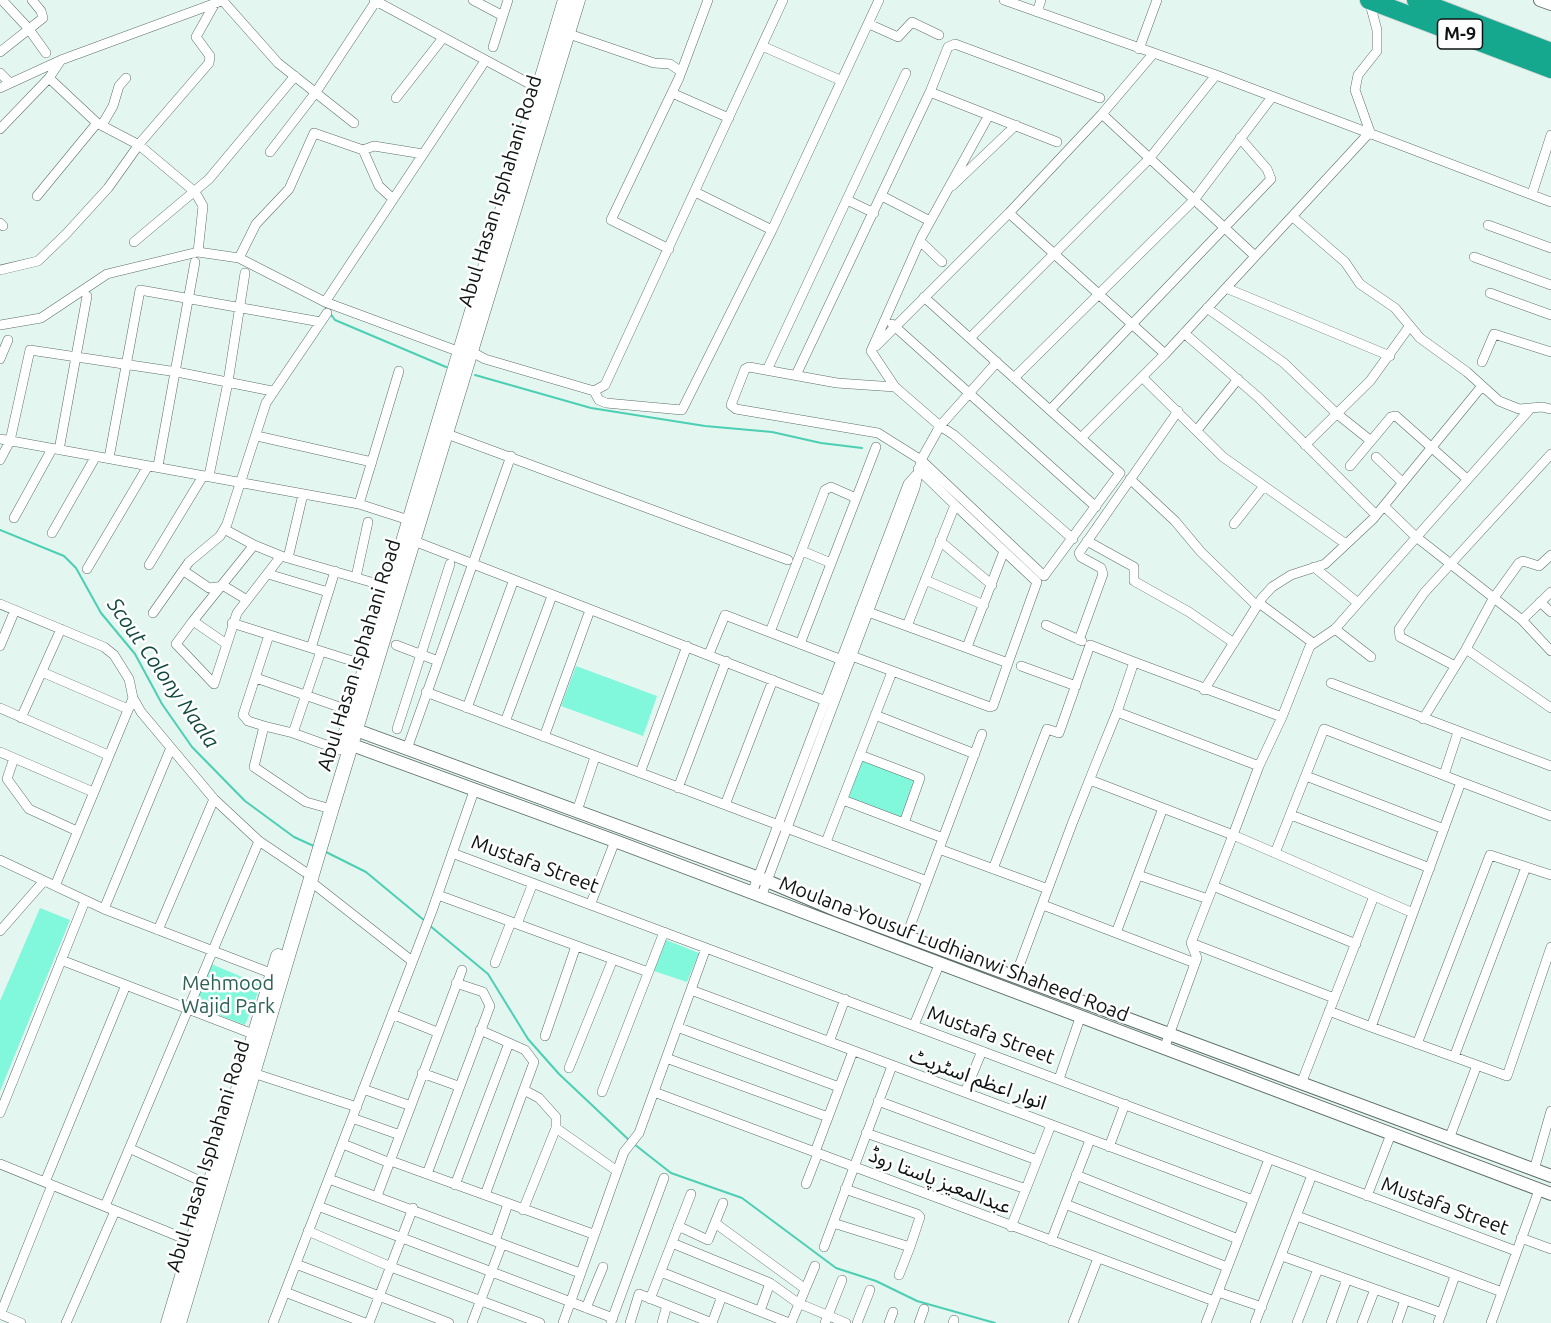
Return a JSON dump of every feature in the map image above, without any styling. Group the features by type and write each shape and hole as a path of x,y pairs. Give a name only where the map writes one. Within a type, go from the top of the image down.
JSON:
{"highway":[{"name":"M-9","path":"1369,0 1551,69"},
{"name":"M-9","path":"1416,0 1551,52"}],"main road":[{"name":"Abul Hasan Isphahani Road","path":"168,1323 197,1244 253,1073 345,746 414,542 414,522 544,92 565,0"},
{"name":"Abul Hasan Isphahani Road","path":"544,92 568,34 578,0"},
{"name":"Abul Hasan Isphahani Road","path":"352,728 351,711 388,587 447,434 466,352"},
{"name":"Abul Hasan Isphahani Road","path":"179,1323 209,1185 273,974 309,876"}],"street":[{"path":"2,0 28,28 46,53"},
{"path":"473,0 503,16"},
{"path":"493,47 508,0"},
{"path":"669,249 611,220 672,93 708,0"},
{"path":"594,391 605,385 783,0"},
{"path":"0,325 41,318 107,274 196,257 239,258 324,302 485,359 594,391 599,400 606,404 682,410 772,230 879,0"},
{"path":"1004,0 1024,3 1037,12 1216,75 1551,202"},
{"path":"1037,12 1041,0"},
{"path":"1139,49 1157,0"},
{"path":"1369,0 1377,30 1377,51 1358,75 1355,90 1370,132"},
{"path":"1540,0 1551,4"},
{"path":"221,1 278,63 354,123"},
{"path":"0,88 61,60 221,1"},
{"path":"0,270 38,261 108,188 139,145 209,63 210,56 196,37 221,1"},
{"path":"270,152 316,92 375,1 544,92"},
{"path":"0,52 43,18 38,2"},
{"path":"869,24 897,37 912,22 939,35"},
{"path":"568,34 654,63 670,64 680,71"},
{"path":"396,98 443,38"},
{"path":"796,375 882,196 948,47 955,44 1100,98"},
{"path":"762,46 840,80"},
{"path":"871,351 1009,213 1102,114 1153,54"},
{"path":"0,129 49,78 61,60"},
{"path":"324,302 485,61"},
{"path":"0,73 9,83"},
{"path":"767,370 906,73"},
{"path":"970,338 1149,159 1216,75"},
{"path":"134,242 209,179 295,76"},
{"path":"49,78 100,124 139,145 195,192 203,206 177,372 153,466 87,568"},
{"path":"37,196 100,124 113,106 119,86 126,78"},
{"path":"930,92 1057,142"},
{"path":"672,93 729,118"},
{"path":"1014,378 1194,200 1272,97"},
{"path":"1102,114 1255,256"},
{"path":"871,351 930,220 989,115"},
{"path":"945,193 1016,125"},
{"path":"1081,438 1165,354 1370,132"},
{"path":"239,258 256,224 288,189 314,133 363,150 375,146 423,154"},
{"path":"1532,194 1551,135"},
{"path":"1050,410 1272,176 1240,138"},
{"path":"363,150 379,186 393,199"},
{"path":"695,192 772,230"},
{"path":"882,196 930,220"},
{"path":"847,200 874,213"},
{"path":"1009,213 1165,354"},
{"path":"1293,217 1345,262 1360,285 1395,308 1409,327 1510,407 1551,409"},
{"path":"1488,225 1551,248"},
{"path":"920,241 942,262"},
{"path":"1474,257 1551,285"},
{"path":"149,565 206,476 228,382 245,273"},
{"path":"1226,288 1390,356"},
{"path":"109,458 138,292 189,298 321,322"},
{"path":"1490,293 1551,315"},
{"path":"14,518 56,449 87,296"},
{"path":"895,387 837,383 749,367 745,369 730,405 878,432 1044,576 1120,473 924,297"},
{"path":"1208,308 1284,363 1336,413 1371,441"},
{"path":"153,613 184,571 224,529 242,483 272,391 327,313"},
{"path":"885,319 1096,507"},
{"path":"1305,445 1370,381 1409,327"},
{"path":"1184,333 1238,379 1376,515"},
{"path":"1482,362 1494,334 1551,352"},
{"path":"0,359 9,340"},
{"path":"0,460 28,351 177,372 272,391"},
{"path":"871,351 895,387 940,426 954,435 1073,539"},
{"path":"782,826 826,701 915,488 918,468 940,426 997,362"},
{"path":"359,504 399,371"},
{"path":"1142,377 1223,457 1346,544"},
{"path":"1197,430 1238,379"},
{"path":"1204,690 1258,605 1281,580 1325,564 1376,515 1482,386"},
{"path":"1164,1049 1196,963 1197,958 1191,943 1259,766 1282,717 1306,653 1313,643 1335,629 1415,536 1531,408"},
{"path":"1079,640 1103,574 1101,568 1080,555 1087,541 1178,411"},
{"path":"1350,466 1394,416 1467,479"},
{"path":"447,434 788,560"},
{"path":"257,436 372,462"},
{"path":"5,440 359,504 414,522"},
{"path":"800,644 876,447"},
{"path":"1455,666 1403,639 1398,633 1411,609 1551,454"},
{"path":"52,533 96,456"},
{"path":"407,749 511,456"},
{"path":"1376,457 1402,482"},
{"path":"709,654 725,615 800,644 846,656 992,707 1037,582 918,468"},
{"path":"1130,479 1175,521 1201,552 1258,605 1313,643"},
{"path":"1234,524 1264,486"},
{"path":"770,632 825,490 831,487 856,498"},
{"path":"254,545 176,644 212,684 215,683 232,623 247,600 284,557 303,494"},
{"path":"907,626 955,504"},
{"path":"1384,506 1449,565 1522,620 1551,651"},
{"path":"356,577 368,522"},
{"path":"224,529 254,545 284,557 388,587"},
{"path":"940,541 992,585"},
{"path":"1087,541 1134,567 1131,579 1189,612 1234,643"},
{"path":"414,542 826,701"},
{"path":"802,551 831,563"},
{"path":"967,647 1004,551"},
{"path":"1423,719 1466,649 1493,599 1521,561 1539,566 1551,555"},
{"path":"397,729 450,564"},
{"path":"1314,567 1358,603"},
{"path":"184,571 208,588 220,586 247,600"},
{"path":"311,648 335,571"},
{"path":"268,574 328,592"},
{"path":"925,580 984,604"},
{"path":"467,708 513,582"},
{"path":"1522,620 1551,592"},
{"path":"505,722 552,596"},
{"path":"1540,602 1551,612"},
{"path":"0,604 104,647 114,655 129,680 133,698 170,750 214,800 260,841 309,876 412,961"},
{"path":"0,645 15,610"},
{"path":"544,737 590,610"},
{"path":"865,611 1008,663"},
{"path":"193,621 225,643"},
{"path":"232,623 365,665"},
{"path":"1046,625 1204,690 1282,717"},
{"path":"21,718 61,629"},
{"path":"1335,629 1371,657"},
{"path":"269,635 243,715 248,721 264,726 345,746"},
{"path":"396,645 438,661"},
{"path":"993,869 1047,729 1059,733 1090,645"},
{"path":"640,773 687,646"},
{"path":"1466,649 1551,708"},
{"path":"293,733 321,651"},
{"path":"756,895 846,656"},
{"path":"678,788 726,661"},
{"path":"1015,977 1134,662"},
{"path":"1020,666 1076,686"},
{"path":"42,672 128,709"},
{"path":"826,842 892,672"},
{"path":"256,678 351,711"},
{"path":"725,805 773,680"},
{"path":"1331,683 1551,766"},
{"path":"426,692 927,881"},
{"path":"55,886 133,698"},
{"path":"0,708 108,755"},
{"path":"1117,712 1259,766"},
{"path":"875,715 975,754"},
{"path":"264,726 254,767 306,802 326,810"},
{"name":"Moulana Yousuf Ludhianwi Shaheed Road","path":"352,728 762,879 906,937 1551,1176"},
{"path":"1275,853 1324,729 1551,816"},
{"path":"1444,775 1458,732"},
{"path":"906,937 982,734"},
{"name":"Moulana Yousuf Ludhianwi Shaheed Road","path":"345,746 615,841 1551,1194"},
{"path":"104,909 170,750"},
{"path":"0,753 93,792"},
{"path":"860,755 920,778 904,823"},
{"path":"577,812 595,757"},
{"path":"0,787 8,779 14,758"},
{"path":"1306,776 1444,829"},
{"path":"8,779 29,808 77,831"},
{"path":"1090,780 1233,835 1413,913"},
{"path":"1371,1027 1461,782"},
{"path":"274,1322 432,911 474,791"},
{"path":"158,930 214,800"},
{"path":"843,800 943,838"},
{"path":"1116,933 1163,808"},
{"path":"1291,815 1430,868"},
{"path":"105,1206 260,841"},
{"path":"591,903 615,841"},
{"path":"939,849 1048,889"},
{"name":"Mustafa Street","path":"452,853 591,903 1516,1251"},
{"path":"1417,1044 1490,855 1551,875"},
{"path":"0,860 104,909 273,974"},
{"path":"1454,1057 1526,867"},
{"path":"1138,875 1208,899"},
{"path":"0,931 43,882"},
{"path":"495,963 533,883"},
{"path":"1213,886 1356,944"},
{"path":"438,895 648,972"},
{"path":"1301,1084 1374,896"},
{"path":"0,1113 85,901"},
{"path":"1043,905 1196,963"},
{"path":"602,1092 664,932"},
{"path":"1191,943 1334,998"},
{"path":"546,1036 576,946"},
{"path":"1329,1011 1507,1076 1551,947"},
{"path":"563,1323 624,1152 639,1133 706,948"},
{"path":"569,1068 613,959"},
{"path":"61,960 254,1034"},
{"path":"914,1025 939,965"},
{"path":"377,1196 462,970"},
{"path":"427,1174 458,1086 490,1006 483,992 456,983"},
{"path":"21,1323 0,1315 126,985"},
{"name":"انوار اعظم اسٹریٹ","path":"691,990 1253,1200"},
{"path":"829,1042 845,999"},
{"path":"392,1014 437,1032"},
{"path":"1059,1079 1080,1018"},
{"path":"677,1028 839,1087"},
{"path":"480,1030 525,1050 534,1062 484,1196"},
{"path":"455,1185 509,1043"},
{"path":"806,1184 853,1051"},
{"path":"965,1092 982,1051"},
{"path":"666,1058 828,1117"},
{"path":"1449,1140 1477,1065"},
{"path":"824,1247 892,1066"},
{"path":"253,1073 357,1107"},
{"path":"422,1073 458,1086"},
{"path":"363,1089 411,1106"},
{"path":"523,1210 555,1128 556,1117 539,1098 524,1090"},
{"name":"عبدالمعیز پاستا روڈ","path":"654,1092 1051,1242 1216,1296 1262,1307"},
{"path":"878,1101 1038,1160"},
{"path":"1109,1148 1125,1104"},
{"path":"1534,1170 1551,1111"},
{"path":"352,1118 400,1135"},
{"path":"1011,1227 1051,1125"},
{"path":"555,1128 617,1171"},
{"path":"866,1133 1026,1189"},
{"path":"1367,1196 1391,1134"},
{"path":"1051,1242 1090,1140"},
{"path":"343,1144 593,1234"},
{"path":"131,1149 209,1185"},
{"path":"1206,1323 1269,1159"},
{"path":"0,1164 197,1244"},
{"path":"1076,1175 1238,1239"},
{"path":"1255,1323 1312,1175"},
{"path":"318,1206 612,1320 664,1178"},
{"path":"329,1179 413,1208 580,1273"},
{"path":"845,1189 919,1214 899,1275"},
{"path":"1491,1323 1539,1190"},
{"path":"650,1299 691,1194"},
{"path":"678,1226 708,1240 723,1203"},
{"path":"472,1323 491,1273 508,1204"},
{"path":"1065,1204 1227,1267"},
{"path":"285,1292 367,1323 380,1296 413,1208"},
{"path":"66,1323 115,1211"},
{"path":"1297,1216 1502,1292"},
{"path":"715,1223 804,1288"},
{"path":"833,1223 910,1247"},
{"path":"308,1231 391,1267 540,1323"},
{"path":"1521,1238 1551,1250"},
{"path":"672,1243 770,1283 826,1319 846,1323"},
{"path":"1282,1256 1442,1313"},
{"path":"1073,1323 1098,1258"},
{"path":"296,1264 449,1323"},
{"path":"661,1272 790,1323 815,1266"},
{"path":"586,1308 603,1267"},
{"path":"1297,1323 1318,1269"},
{"path":"1438,1323 1455,1276"},
{"path":"1331,1323 1347,1279"},
{"path":"826,1319 842,1280"},
{"path":"760,1311 770,1283"},
{"path":"1362,1323 1375,1289"},
{"path":"857,1323 870,1290"},
{"path":"630,1323 639,1294 668,1305 695,1320 712,1323 722,1296"},
{"path":"1397,1323 1405,1300"},
{"path":"662,1323 668,1305"},
{"path":"919,1323 924,1309"},
{"path":"889,1323 893,1312"},
{"path":"594,1323 598,1313"}],"green space":[{"path":"576,666 657,696 643,736 561,706"},
{"path":"862,761 914,780 901,818 848,799"},
{"path":"40,908 70,920 0,1091 0,1001"},
{"path":"666,940 699,953 687,982 654,971"},
{"name":"Mehmood Wajid Park","path":"209,963 261,985 245,1025 193,1005"}],"waterway":[{"path":"324,305 335,320 446,367"},
{"path":"475,375 591,408 705,426 772,432 821,443 862,448"},
{"name":"Scout Colony Naala","path":"0,530 64,556 76,568 101,613 135,654 162,704 192,747 245,801 294,837 316,847"},
{"name":"Scout Colony Naala","path":"324,851 366,872 425,921"},
{"name":"Scout Colony Naala","path":"429,925 488,974 528,1039 559,1074 630,1141"},
{"name":"Scout Colony Naala","path":"634,1144 671,1173 742,1198 836,1268 876,1281 917,1301 995,1323"}]}
